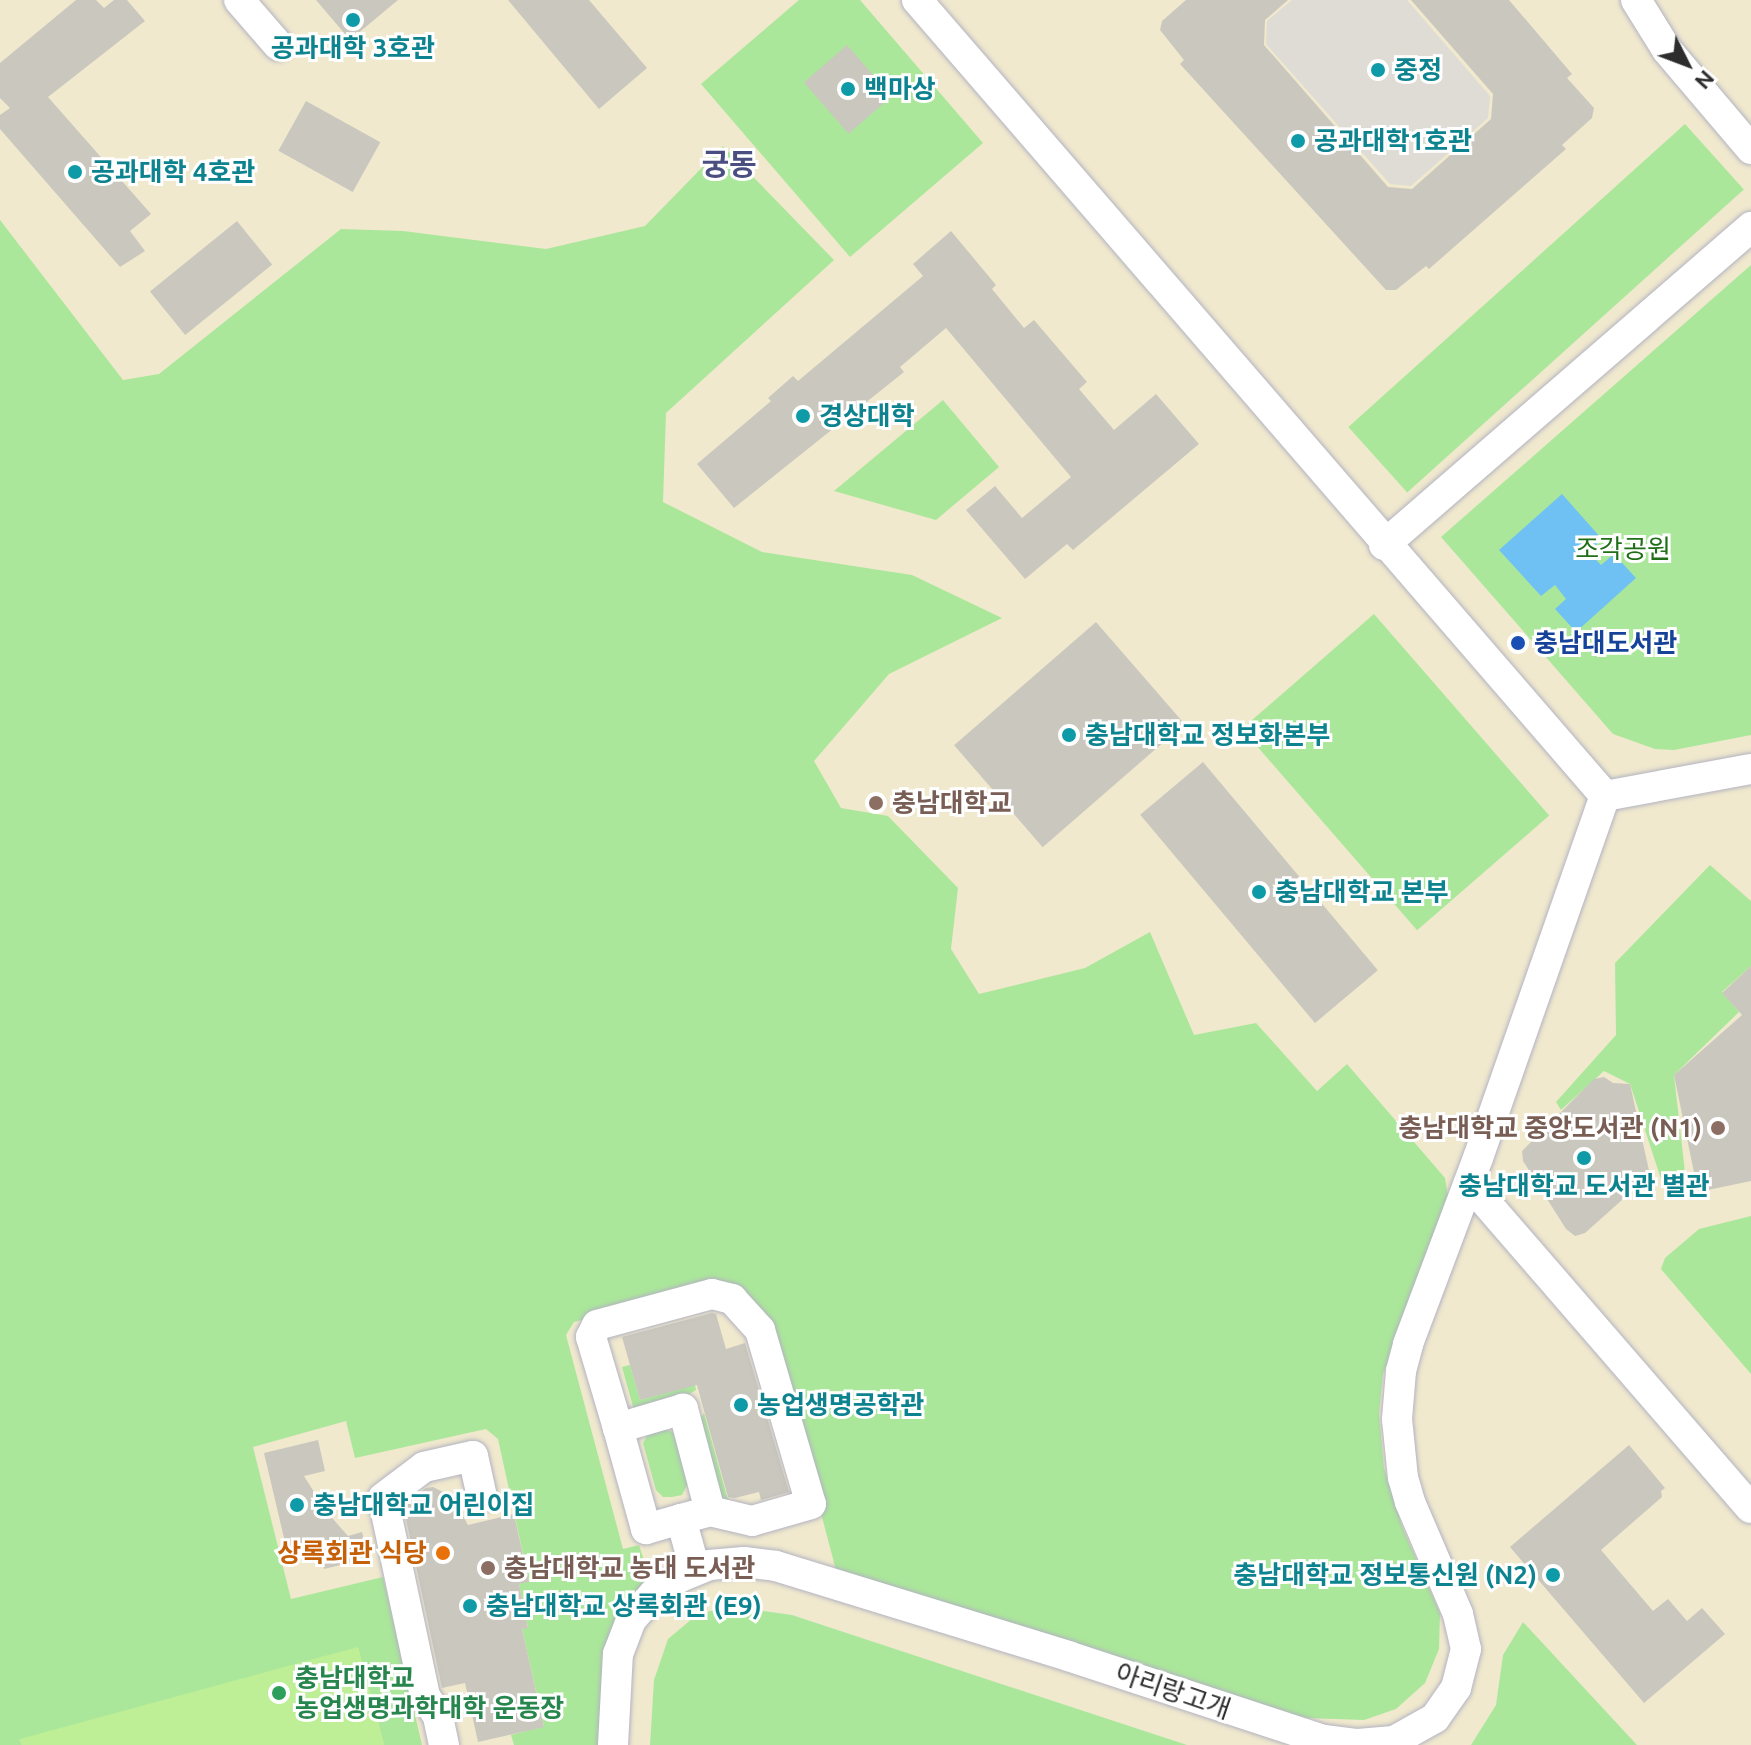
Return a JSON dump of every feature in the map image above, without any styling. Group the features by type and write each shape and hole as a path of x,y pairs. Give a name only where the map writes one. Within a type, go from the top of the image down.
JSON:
{"street":[{"path":"239,0 278,45"},
{"path":"1636,0 1667,50 1751,149"},
{"path":"923,2 1384,545 1605,796 1751,769"},
{"path":"1384,545 1751,227"},
{"name":"아리랑고개","path":"613,1745 615,1672 631,1620 654,1594 695,1569 744,1562 776,1566 1068,1656 1300,1734 1342,1743 1394,1741 1435,1718 1456,1688 1465,1662 1458,1614 1410,1502 1400,1460 1397,1419 1399,1384 1408,1344 1469,1183 1605,796"},
{"path":"1469,1183 1751,1508"},
{"path":"712,1294 732,1299 760,1330 811,1504 752,1521 710,1511 646,1529 618,1428 591,1337 597,1325 712,1294"},
{"path":"618,1428 683,1409 710,1511"},
{"path":"444,1745 438,1716 425,1696 383,1498 424,1467 473,1456 482,1497"},
{"path":"681,1519 695,1569"}],"shaded area":[{"name":"충남대학교","path":"0,0 1751,0 1751,1745 1637,1745 1523,1622 1503,1655 1496,1705 1471,1745 1187,1745 792,1615 735,1607 654,1680 650,1745 0,1745"},
{"name":"중정","path":"1292,0 1407,0 1490,96 1488,118 1411,186 1390,184 1266,44 1267,21"}],"green space":[{"path":"799,0 860,0 983,143 850,257 701,84"},
{"path":"1685,124 1744,189 1407,493 1348,427"},
{"path":"723,146 834,260 666,413 663,502 762,552 912,575 1002,618 889,674 814,761 841,808 888,816 958,888 951,949 979,994 1085,968 1150,932 1194,1035 1256,1023 1317,1091 1347,1064 1445,1178 1448,1196 1383,1374 1379,1414 1384,1468 1403,1529 1440,1613 1439,1649 1425,1683 1396,1709 1364,1720 1305,1718 837,1574 773,1331 764,1312 742,1291 719,1285 574,1322 566,1335 623,1549 639,1545 651,1582 602,1745 514,1745 511,1735 544,1726 522,1629 528,1627 519,1584 529,1581 498,1439 486,1429 355,1458 346,1421 253,1447 291,1599 383,1577 422,1745 384,1745 358,1648 20,1740 22,1745 0,1745 0,220 123,380 159,374 341,229 403,231 546,249 645,226"},
{"name":"조각공원","path":"1751,265 1751,735 1674,750 1655,749 1613,734 1441,537"},
{"path":"943,400 999,467 936,520 834,491"},
{"path":"1374,614 1549,816 1417,930 1242,729"},
{"path":"1710,865 1751,901 1751,966 1722,992 1739,1012 1674,1075 1687,1190 1661,1179 1630,1084 1604,1071 1561,1110 1556,1102 1616,1035 1615,963"},
{"path":"1751,1216 1751,1374 1661,1269 1665,1258 1699,1229"},
{"path":"630,1365 640,1400 695,1385 696,1390 684,1397 634,1410 622,1367"},
{"path":"704,1413 728,1500 722,1497 700,1419"},
{"path":"661,1427 676,1434 689,1481 682,1495 663,1497 656,1490 643,1443 651,1429"},
{"path":"735,1607 792,1615 1187,1745 650,1745 654,1680 668,1639 699,1613"},
{"path":"1523,1622 1637,1745 1471,1745 1496,1705 1503,1655"},
{"name":"충남대학교 농업생명과학대학 운동장","path":"358,1647 384,1745 22,1745 20,1739"}],"water":[{"path":"1562,494 1602,539 1589,552 1601,565 1614,554 1636,578 1576,632 1555,609 1566,599 1555,585 1541,596 1499,550"}],"building":[{"path":"76,0 96,0 104,8 114,0 127,0 145,21 48,97 151,214 130,231 145,251 120,267 0,129 0,115 10,108 0,98 0,63"},
{"name":"공과대학 3호관","path":"316,0 398,0 350,40"},
{"path":"508,0 589,0 647,68 599,109"},
{"name":"공과대학1호관","path":"1186,0 1288,0 1265,20 1264,45 1388,187 1412,189 1491,119 1493,94 1411,0 1509,0 1572,74 1567,78 1594,108 1592,118 1562,145 1566,149 1429,269 1426,266 1396,290 1386,290 1180,64 1184,60 1160,30 1162,21"},
{"name":"백마상","path":"847,45 892,96 849,134 804,82"},
{"path":"306,101 380,142 353,192 278,151"},
{"path":"237,221 272,265 185,335 150,291"},
{"name":"경상대학","path":"951,231 996,285 992,289 1024,328 1034,320 1087,382 1079,389 1114,430 1156,394 1199,444 1073,550 1067,544 1025,579 966,510 995,486 1022,518 1071,477 946,328 900,367 904,372 734,508 697,464 771,401 768,398 793,376 798,381 923,276 913,264"},
{"name":"충남대학교 정보화본부","path":"1096,622 1185,724 1043,847 954,745"},
{"name":"충남대학교 본부","path":"1203,762 1378,970 1315,1023 1140,815"},
{"name":"충남대학교 중앙도서관 (N1)","path":"1751,966 1751,1181 1698,1192 1674,1075 1742,1015 1722,993"},
{"name":"충남대학교 도서관 별관","path":"1604,1077 1613,1083 1630,1084 1650,1175 1585,1233 1575,1236 1566,1229 1523,1161 1522,1151 1594,1079"},
{"name":"농업생명공학관","path":"716,1314 726,1349 745,1343 789,1492 761,1500 759,1492 728,1497 697,1385 640,1400 622,1337"},
{"name":"충남대학교 어린이집","path":"318,1440 325,1471 304,1476 326,1511 348,1536 362,1532 369,1558 324,1569 319,1547 288,1555 264,1453"},
{"name":"충남대학교 정보통신원 (N2)","path":"1629,1445 1665,1488 1661,1491 1662,1497 1601,1550 1653,1611 1668,1599 1687,1621 1702,1608 1725,1634 1644,1703 1510,1547"},
{"name":"충남대학교 상록회관 (E9)","path":"433,1487 453,1497 468,1525 514,1514 529,1582 519,1584 528,1628 522,1629 544,1727 478,1742 465,1683 442,1688 403,1505 426,1488"}],"place":[{"name":"공과대학 3호관","path":"353,20"},
{"name":"중정","path":"1378,70"},
{"name":"백마상","path":"848,89"},
{"name":"공과대학1호관","path":"1298,141"},
{"name":"공과대학 4호관","path":"75,172"},
{"name":"경상대학","path":"803,416"},
{"name":"충남대도서관","path":"1518,643"},
{"name":"충남대학교 정보화본부","path":"1069,735"},
{"name":"충남대학교","path":"876,803"},
{"name":"충남대학교 본부","path":"1259,892"},
{"name":"충남대학교 중앙도서관 (N1)","path":"1718,1128"},
{"name":"충남대학교 도서관 별관","path":"1584,1158"},
{"name":"농업생명공학관","path":"741,1405"},
{"name":"충남대학교 어린이집","path":"297,1505"},
{"name":"상록회관 식당","path":"443,1553"},
{"name":"충남대학교 농대 도서관","path":"488,1568"},
{"name":"충남대학교 정보통신원 (N2)","path":"1553,1575"},
{"name":"충남대학교 상록회관 (E9)","path":"470,1606"},
{"name":"충남대학교 농업생명과학대학 운동장","path":"279,1693"}],"district":[{"name":"궁동","path":"729,164"}]}
